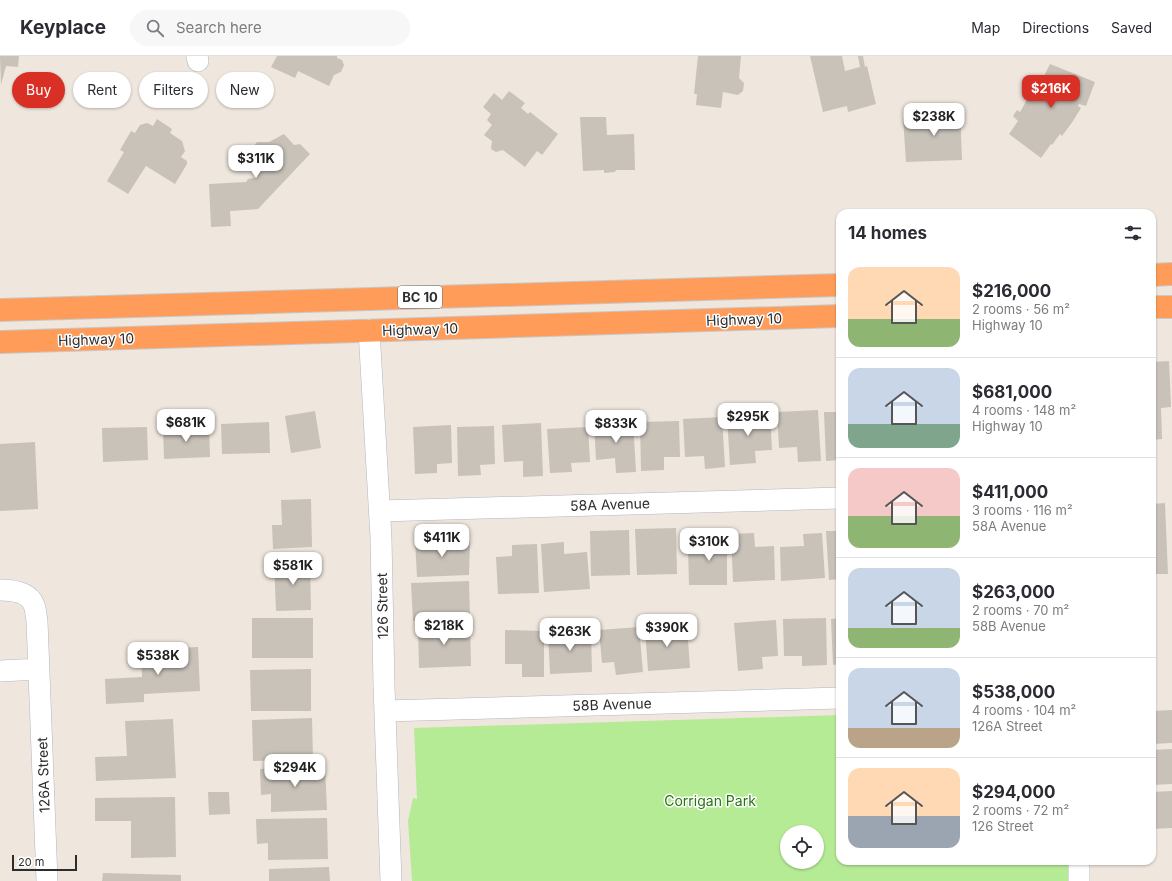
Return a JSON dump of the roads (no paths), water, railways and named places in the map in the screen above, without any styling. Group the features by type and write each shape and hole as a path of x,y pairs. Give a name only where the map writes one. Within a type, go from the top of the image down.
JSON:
{"highway":[{"path":"1156,275 1172,274"},
{"name":"BC 10","path":"0,310 836,285"},
{"path":"1156,307 1172,307"},
{"name":"Highway 10","path":"0,342 836,316"}],"street":[{"name":"126 Street","path":"369,330 380,511 391,881"},
{"name":"58A Avenue","path":"380,511 836,498"},
{"name":"126A Street","path":"0,590 11,590 24,594 34,603 37,621 47,881"},
{"path":"0,671 39,669"},
{"name":"58B Avenue","path":"385,711 836,698"},
{"path":"1079,865 1080,881"}],"park label":[{"name":"Corrigan Park","path":"710,800"}]}
